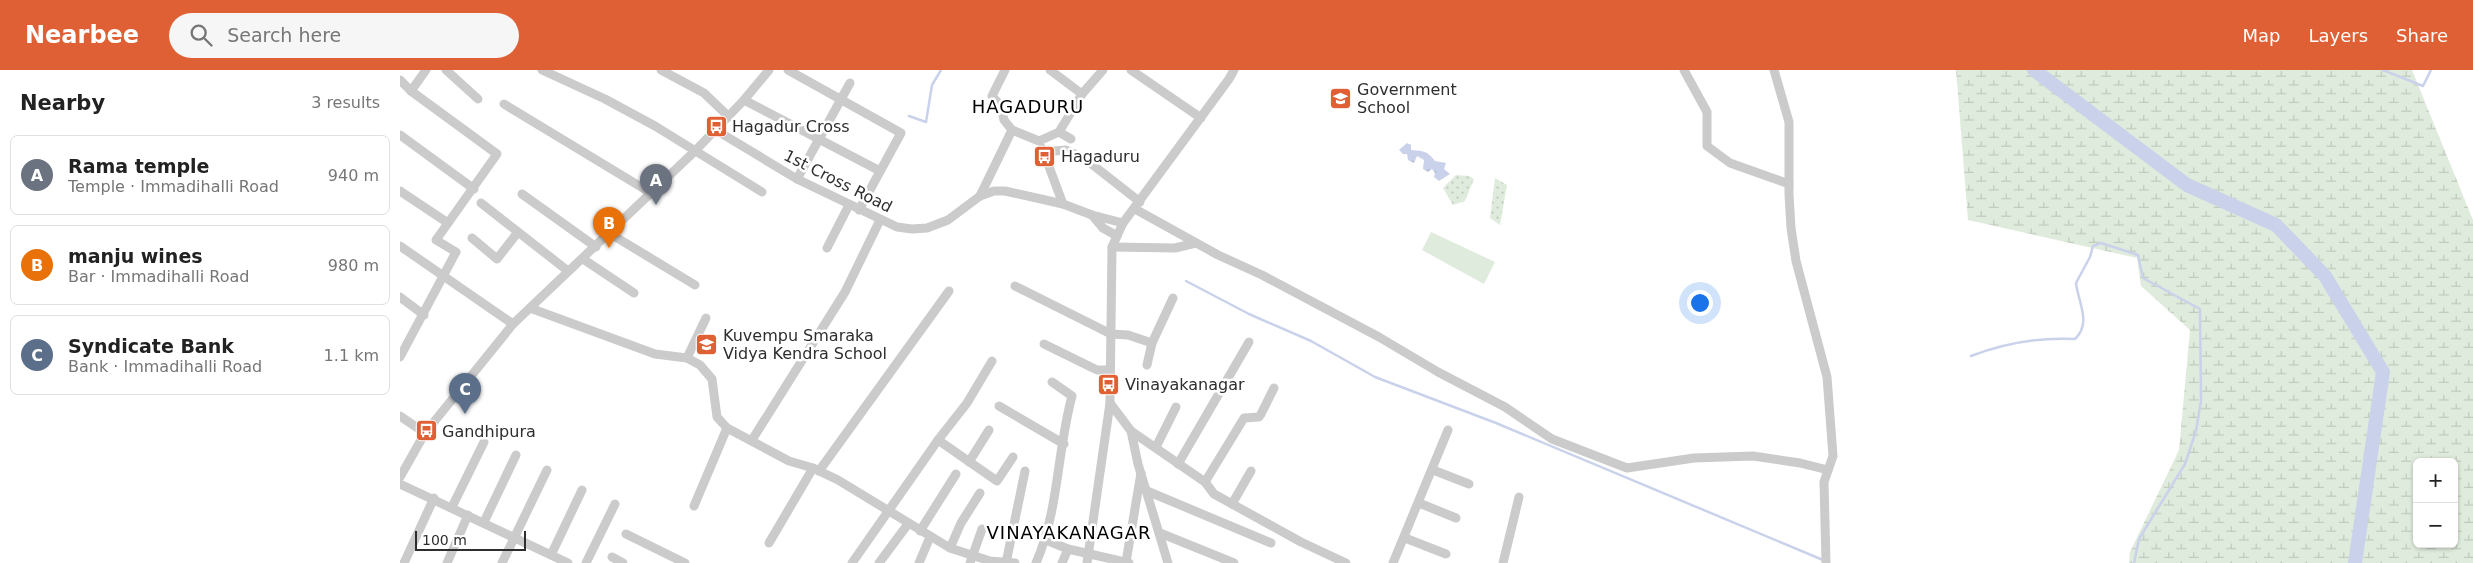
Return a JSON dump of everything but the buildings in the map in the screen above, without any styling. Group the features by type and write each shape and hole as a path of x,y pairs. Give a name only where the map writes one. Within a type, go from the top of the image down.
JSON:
{"street":[{"path":"411,90 426,70"},
{"path":"446,70 478,99"},
{"path":"542,70 606,99 695,150 762,192"},
{"path":"662,70 704,93 729,117"},
{"path":"401,474 425,433 514,324 568,271 596,247 714,129 729,117 769,70"},
{"path":"788,70 901,133 859,210"},
{"path":"1005,70 992,96 1001,106 1004,120 1012,130 1039,141 1059,132 1082,94 1100,71"},
{"path":"1050,70 1082,94"},
{"path":"1131,70 1201,118"},
{"path":"1087,558 1110,403 1112,246 1123,223 1234,70"},
{"path":"1684,70 1706,112 1707,146 1730,163 1789,184"},
{"path":"1774,70 1789,122 1791,228 1796,261 1827,377 1833,456 1824,482 1826,563"},
{"path":"400,80 497,154 436,240 456,252 400,357"},
{"path":"797,179 850,83"},
{"path":"744,100 880,171"},
{"path":"504,104 651,193"},
{"name":"1st Cross Road","path":"714,129 797,179 896,227 927,228 948,220 980,196 1005,191 1063,204 1092,215 1123,223"},
{"path":"980,196 1012,130"},
{"path":"1059,132 1071,139"},
{"path":"400,135 474,189"},
{"path":"1039,141 1063,204"},
{"path":"1043,152 1066,150 1084,158 1137,206 1196,243 1379,336 1438,372 1505,407 1552,439 1627,468 1694,458 1753,456 1800,462 1828,470"},
{"path":"400,191 448,224"},
{"path":"522,194 596,247"},
{"path":"481,203 568,271"},
{"path":"827,248 849,205"},
{"path":"1092,215 1103,228 1117,236"},
{"path":"752,440 845,292 880,220"},
{"path":"472,238 497,258 518,232"},
{"path":"610,233 694,285"},
{"path":"1112,246 1175,248 1196,243"},
{"path":"400,246 514,324"},
{"path":"583,259 634,293"},
{"path":"1015,286 1112,334 1128,335 1152,343"},
{"path":"769,543 816,469 949,291"},
{"path":"400,297 424,315"},
{"path":"1147,365 1152,343 1173,298"},
{"path":"530,308 655,354 687,358 700,365 712,379 718,417 727,428 789,461 816,469 930,537 971,559 1009,562 1025,471"},
{"path":"687,358 706,318"},
{"path":"1178,464 1249,342"},
{"path":"1044,344 1097,370 1110,370"},
{"path":"852,563 938,440 967,403 992,361"},
{"path":"1036,563 1046,540 1064,444 1066,416 1072,396 1052,382"},
{"path":"1205,482 1244,418 1259,417 1274,388"},
{"path":"1110,403 1131,431 1205,482 1214,494 1301,542 1346,563"},
{"path":"999,406 1064,444"},
{"path":"1156,447 1176,407"},
{"path":"400,416 425,433"},
{"path":"694,506 727,428"},
{"path":"968,462 989,430"},
{"path":"1393,563 1405,538 1448,430"},
{"path":"1131,431 1141,473 1148,491 1168,563"},
{"path":"938,440 997,481 1013,457"},
{"path":"452,507 484,442"},
{"path":"484,522 516,455"},
{"path":"502,563 547,470"},
{"path":"1433,470 1469,484"},
{"path":"1232,504 1251,471"},
{"path":"1046,540 1087,558 1128,562 1141,473"},
{"path":"920,531 956,474"},
{"path":"400,484 434,498 568,563"},
{"path":"551,555 582,490"},
{"path":"1148,491 1271,544"},
{"path":"950,548 961,523 980,493"},
{"path":"1503,563 1519,497"},
{"path":"400,560 405,563 434,498"},
{"path":"1419,503 1456,518"},
{"path":"586,563 614,504"},
{"path":"447,563 468,515"},
{"path":"879,563 908,524"},
{"path":"971,559 982,529"},
{"path":"1160,533 1234,563"},
{"path":"626,534 685,563"},
{"path":"919,563 930,537"},
{"path":"1405,538 1446,554"},
{"path":"1062,563 1068,549"},
{"path":"612,557 623,563"}],"green space":[{"path":"1956,70 2412,70 2473,220 2473,563 2129,563 2130,552 2179,450 2190,330 2141,286 2137,258 1968,220"},
{"path":"1456,175 1469,176 1474,179 1465,201 1453,205 1443,188"},
{"path":"1495,178 1507,185 1500,225 1490,218"},
{"path":"1431,232 1495,262 1484,284 1422,250"}],"water":[{"path":"1407,143 1411,145 1411,150 1424,152 1435,161 1446,163 1444,169 1450,174 1439,181 1434,177 1435,173 1432,169 1428,172 1423,169 1424,160 1417,156 1414,163 1408,160 1407,154 1403,154 1399,150"}],"waterway":[{"path":"909,116 926,122 932,85 941,70"},
{"path":"2034,70 2187,185 2276,225 2325,276 2383,372 2355,563"},
{"path":"2383,70 2423,86 2431,70"},
{"path":"1971,356 2022,342 2048,339 2075,339 2083,326 2083,312 2076,283 2090,257 2093,246 2101,243 2138,255 2143,278 2200,309 2201,401 2196,431 2185,464 2139,539 2134,563"},
{"path":"1186,281 1249,314 1311,341 1375,377 1496,423 1823,560"}],"place":[{"name":"Government School","path":"1341,98"},
{"name":"Hagadur Cross","path":"716,126"},
{"name":"Hagaduru","path":"1045,156"},
{"name":"Rama temple","path":"656,205"},
{"name":"manju wines","path":"609,248"},
{"name":"Kuvempu Smaraka Vidya Kendra School","path":"707,344"},
{"name":"Vinayakanagar","path":"1109,384"},
{"name":"Syndicate Bank","path":"465,414"},
{"name":"Gandhipura","path":"426,431"}],"district":[{"name":"HAGADURU","path":"1028,106"},
{"name":"VINAYAKANAGAR","path":"1069,532"}]}
